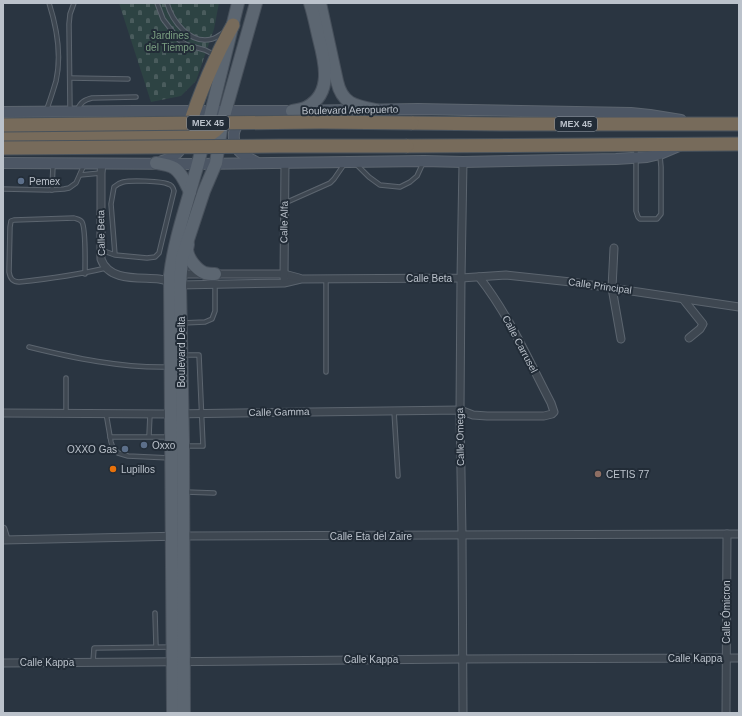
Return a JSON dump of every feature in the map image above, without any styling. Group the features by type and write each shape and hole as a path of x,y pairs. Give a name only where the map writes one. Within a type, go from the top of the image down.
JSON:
{"highway":[{"path":"186,134 194,111 220,58 223,42 233,25"},
{"path":"3,136 204,135 212,134 224,117"},
{"name":"Boulevard Aeropuerto","path":"3,125 321,122 739,124"},
{"name":"MEX 45","path":"3,148 407,146 636,151 681,145 739,144"}],"main road":[{"path":"233,25 238,3"},
{"name":"Boulevard Delta","path":"173,713 178,662 177,537 170,437 176,414 181,355 181,323 172,279 182,258 204,191 216,163 224,117 256,3"},
{"path":"292,111 306,107 313,102 322,90 325,82 324,60 310,3"},
{"path":"320,3 338,85 342,94 345,99 352,103 364,108 376,110"},
{"name":"Boulevard Delta","path":"184,713 178,662 172,647 177,537 183,492 183,446 176,414 171,367 173,255 198,164 204,135 212,111 220,58"},
{"path":"156,163 174,167 178,171 190,192"},
{"path":"189,238 187,250 192,262 200,270 215,279"}],"street":[{"name":"Boulevard Aeropuerto","path":"3,112 212,111 224,117 264,110 490,110 632,113 665,117 697,124"},
{"path":"256,162 248,158 236,148 233,141 234,130 244,118 264,110"},
{"path":"156,163 177,154 183,145 186,127 178,114 173,111"},
{"path":"3,163 198,164 256,162 463,162 616,159 636,151"},
{"name":"Calle Alfa","path":"284,283 285,162"},
{"name":"Calle Omega","path":"463,162 460,410 463,713"},
{"name":"Calle Beta","path":"102,163 100,173 101,259 103,265 116,275 172,279 215,279 284,283 301,279 461,278"},
{"path":"614,248 612,288 621,339"},
{"name":"Calle Beta","path":"172,279 215,279 284,274 301,279"},
{"name":"Calle Principal","path":"461,278 506,275 519,276 739,306"},
{"name":"Calle Carrusel","path":"479,277 492,294 507,319 554,412 553,414"},
{"path":"683,299 703,324 700,329 689,338"},
{"name":"Calle Gamma","path":"3,413 176,414 460,410 473,415 487,416 544,416 553,414"},
{"path":"3,529 4,540"},
{"name":"Calle Ómicron","path":"726,713 727,534"},
{"name":"Calle Eta del Zaire","path":"4,540 177,537 739,534"},
{"name":"Calle Kappa","path":"3,663 739,658"}],"lane":[{"path":"46,112 56,80 58,64 57,33 49,3"},
{"path":"74,3 70,14 69,24 70,78 74,112"},
{"path":"157,3 163,19 179,40 187,45 205,50 220,58"},
{"path":"167,3 179,25 198,40 212,39 222,34 233,25"},
{"path":"70,78 128,79"},
{"path":"74,112 81,102 92,98 136,97"},
{"path":"636,151 637,215 638,218 642,219 657,219 661,212 661,167 659,149"},
{"path":"285,203 330,183 351,162 369,178 380,185 400,187 410,182 417,176 424,161"},
{"path":"52,190 53,163"},
{"path":"3,189 64,189 73,186 76,183 85,163"},
{"path":"80,175 100,173"},
{"path":"101,250 115,255 147,258 158,255 174,191 171,185 161,182 128,181 120,182 114,187 111,204 115,255"},
{"path":"85,274 84,232 80,220 74,218 11,221 9,277 15,282 85,274 106,268"},
{"path":"181,323 209,321 212,319 215,311 215,279"},
{"path":"326,279 326,372"},
{"path":"29,347 98,361 136,366 171,367"},
{"path":"181,355 199,355 203,446 183,446"},
{"path":"66,378 66,413"},
{"path":"394,411 398,476"},
{"path":"106,414 110,437 115,451 122,455 171,458"},
{"path":"149,436 150,414"},
{"path":"110,437 170,437"},
{"path":"183,492 214,493"},
{"path":"155,613 156,647"},
{"path":"93,662 94,648 172,647"}],"green space":[{"name":"Jardines del Tiempo","path":"119,3 219,3 214,29 196,81 181,96 151,102"}],"place":[{"name":"Pemex","path":"21,181"},
{"name":"Oxxo","path":"144,445"},
{"name":"OXXO Gas","path":"125,449"},
{"name":"Lupillos","path":"113,469"},
{"name":"CETIS 77","path":"598,474"}]}
